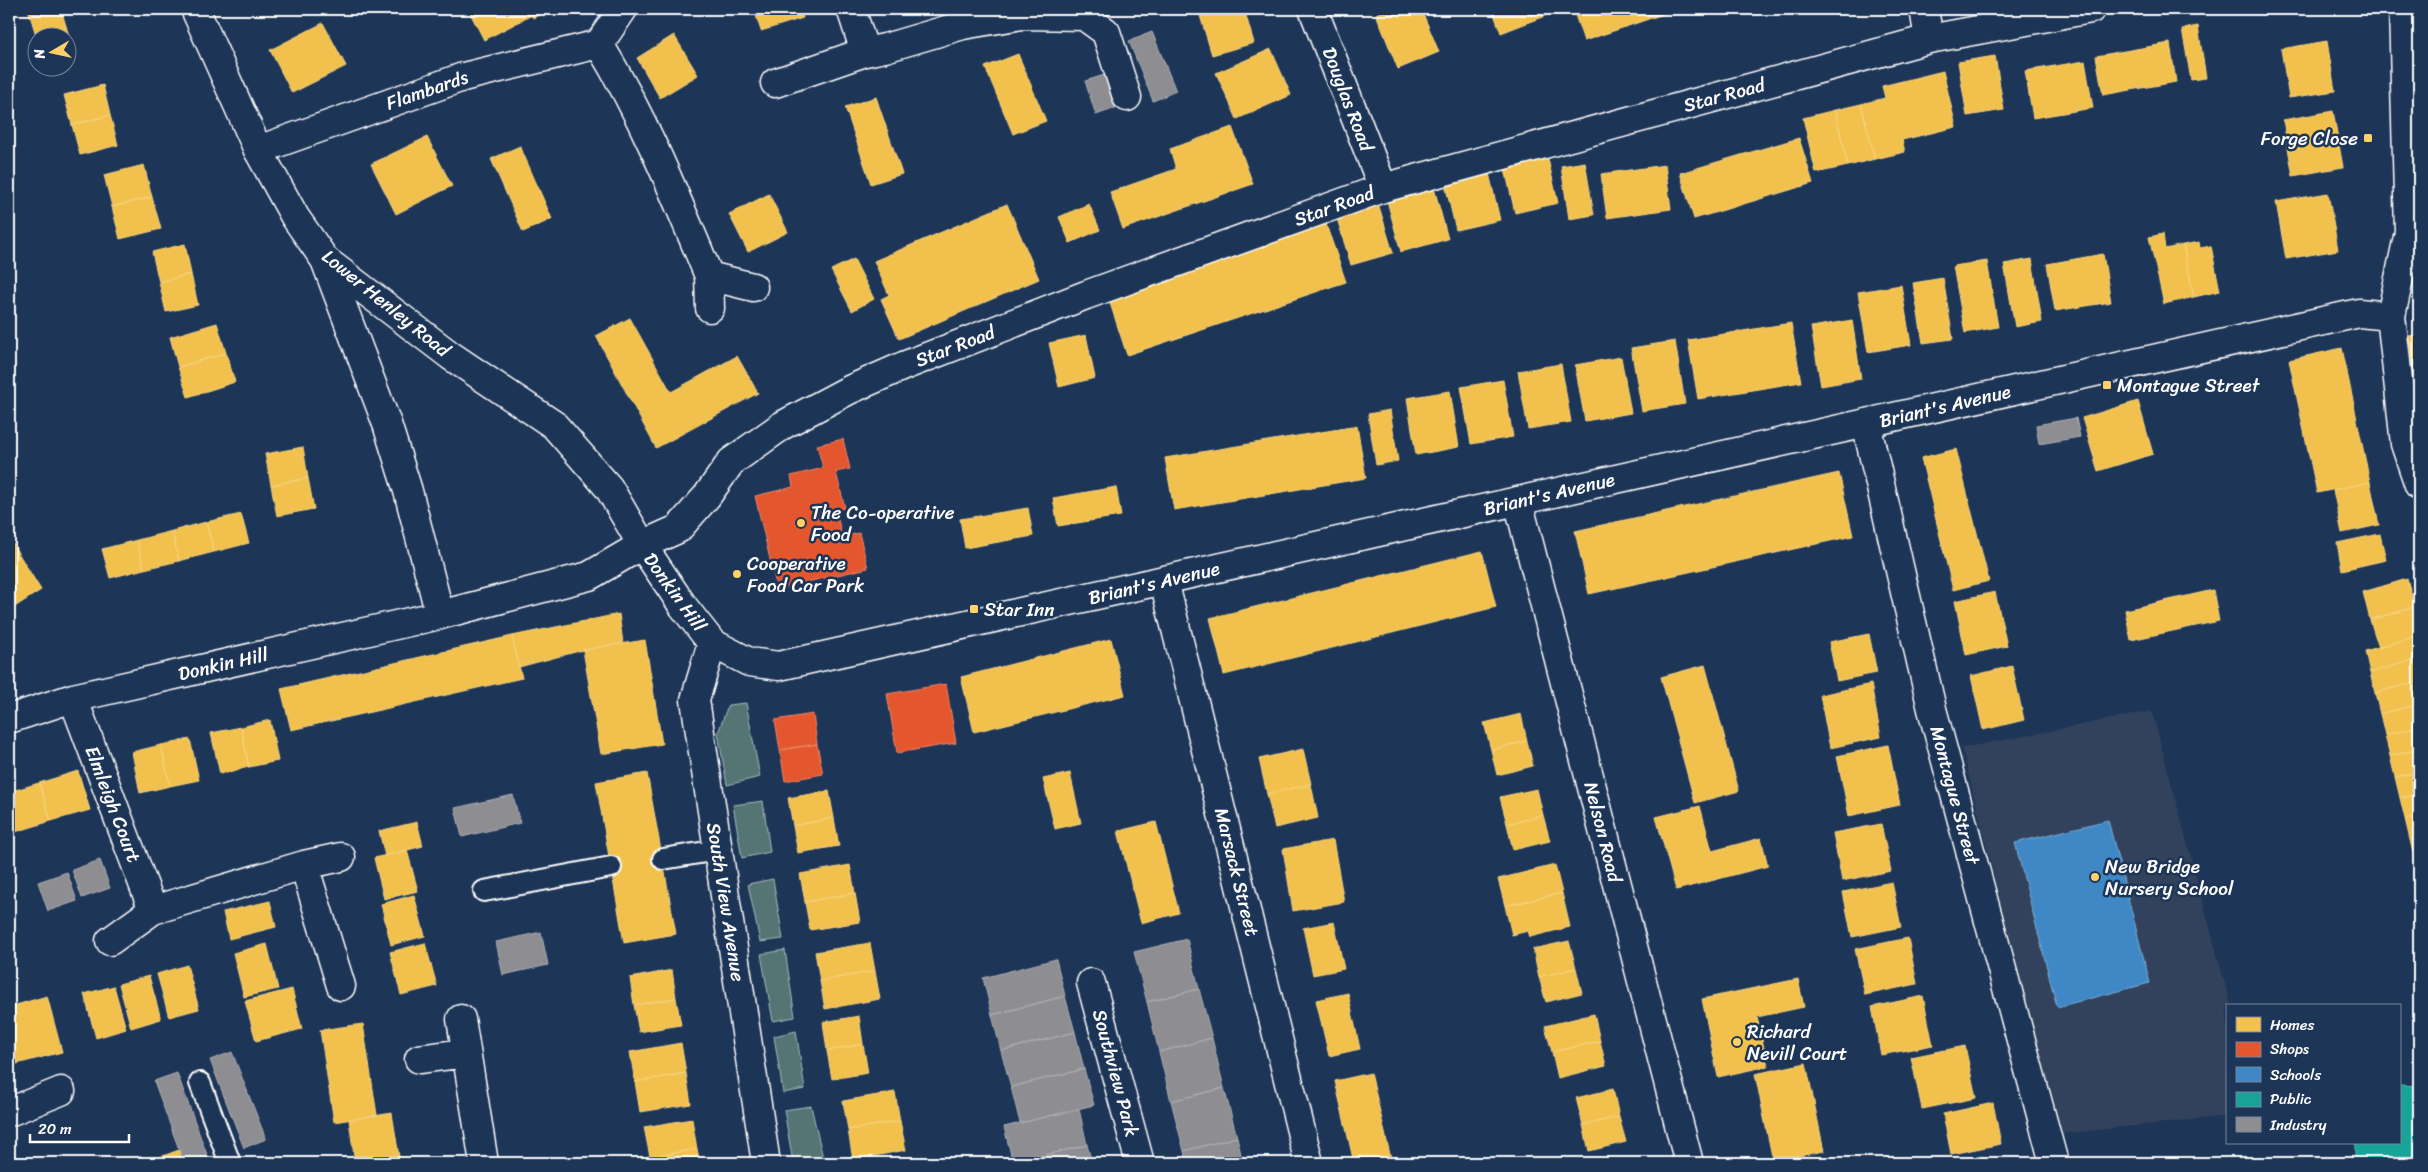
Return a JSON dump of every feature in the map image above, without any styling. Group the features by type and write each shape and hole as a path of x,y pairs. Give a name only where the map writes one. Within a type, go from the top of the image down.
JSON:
{"street":[{"name":"Lower Henley Road","path":"195,9 258,150 295,217 325,260 451,356 554,425 609,488 642,545"},
{"path":"623,9 599,44 628,91 657,153 709,276 710,308"},
{"path":"851,9 865,52"},
{"name":"Douglas Road","path":"1313,9 1383,188"},
{"path":"1924,9 1928,39"},
{"name":"Star Road","path":"642,545 678,529 707,496 731,462 783,425 849,390 906,365 1086,295 1383,188 1928,39 2091,9"},
{"path":"2403,9 2414,153 2409,232 2391,316 2419,485"},
{"path":"775,83 865,52 963,25 1022,15 1084,16 1106,32 1127,97"},
{"name":"Flambards","path":"258,150 463,77 599,44"},
{"path":"325,260 387,424 408,491 440,615"},
{"path":"709,276 753,287"},
{"name":"Briant's Avenue","path":"712,643 748,662 779,666 2359,313 2391,316"},
{"name":"Montague Street","path":"1866,424 1932,709 2054,1163"},
{"name":"Nelson Road","path":"1518,501 1689,1163"},
{"name":"Donkin Hill","path":"9,719 73,698 440,615 589,576 642,545 683,606 712,643"},
{"name":"Marsack Street","path":"1164,581 1309,1163"},
{"name":"South View Avenue","path":"712,643 695,700 766,1163"},
{"name":"Elmleigh Court","path":"73,698 153,910"},
{"path":"110,941 153,910 304,865 341,857"},
{"path":"304,865 341,986"},
{"name":"Southview Park","path":"1091,983 1140,1163"},
{"path":"461,1019 484,1163"},
{"path":"419,1059 466,1052"},
{"path":"9,1112 61,1091"}],"lane":[{"path":"663,859 718,850"},
{"path":"484,891 611,867"},
{"path":"200,1083 230,1163"}],"shaded area":[{"name":"New Bridge Nursery School","path":"2152,711 2230,1004 2226,1004 2226,1116 2059,1134 1962,748"}],"green space":[{"path":"746,703 760,777 727,785 718,733 728,705"},
{"path":"763,801 770,852 742,858 733,805"},
{"path":"773,879 783,939 760,942 748,884"},
{"path":"785,950 795,1017 773,1021 761,954"},
{"path":"796,1031 805,1089 783,1093 774,1036"},
{"path":"811,1106 823,1158 793,1162 784,1110"}],"building: Homes":[{"path":"28,9 61,9 66,26 59,28 34,28"},
{"path":"468,9 528,9 532,15 484,40"},
{"path":"528,9 550,9 533,18"},
{"path":"754,9 800,9 803,18 761,31"},
{"path":"1198,9 1244,9 1254,43 1212,55"},
{"path":"1390,9 1421,9 1439,52 1398,69 1376,14"},
{"path":"1492,9 1542,9 1545,16 1501,33"},
{"path":"1573,9 1678,9 1584,41"},
{"path":"323,23 346,66 292,93 270,50"},
{"path":"2198,26 2206,78 2191,80 2182,29"},
{"path":"674,35 698,75 660,98 637,58"},
{"path":"2327,41 2335,91 2289,98 2281,49"},
{"path":"2170,43 2176,82 2103,95 2096,56"},
{"path":"1271,49 1291,95 1237,119 1216,73"},
{"path":"1018,54 1046,121 1013,134 985,67"},
{"path":"1995,56 2004,110 1967,116 1958,62"},
{"path":"2085,61 2093,108 2033,118 2025,71"},
{"path":"1943,71 1956,127 1902,140 1905,152 1875,159 1861,104 1885,98 1882,86"},
{"path":"103,85 110,115 72,125 64,95"},
{"path":"876,97 902,174 871,184 845,107"},
{"path":"1861,104 1875,159 1848,166 1835,110"},
{"path":"1835,110 1848,166 1816,173 1803,118"},
{"path":"2333,111 2343,167 2293,176 2283,120"},
{"path":"110,115 118,145 80,155 72,125"},
{"path":"1232,127 1253,184 1123,229 1110,192 1176,169 1170,149"},
{"path":"427,137 452,186 396,214 371,164"},
{"path":"1799,138 1813,183 1694,219 1680,173"},
{"path":"520,146 552,219 523,232 491,159"},
{"path":"1548,159 1558,203 1515,213 1505,169"},
{"path":"1585,162 1594,215 1569,219 1561,166"},
{"path":"144,165 152,197 112,207 104,175"},
{"path":"1665,165 1671,209 1607,218 1601,174"},
{"path":"1488,169 1500,220 1456,230 1444,180"},
{"path":"1433,184 1448,239 1401,252 1386,197"},
{"path":"2328,193 2338,250 2286,259 2276,202"},
{"path":"769,194 788,232 748,252 729,214"},
{"path":"152,197 161,229 120,239 112,207"},
{"path":"1378,203 1393,253 1351,265 1336,215"},
{"path":"1007,204 1039,279 899,339 881,299 889,295 874,261"},
{"path":"1089,204 1100,230 1070,243 1059,217"},
{"path":"1325,221 1346,282 1127,355 1107,294"},
{"path":"2163,234 2165,249 2183,245 2194,297 2164,304 2149,237"},
{"path":"2199,242 2200,248 2211,246 2220,291 2194,297 2183,245"},
{"path":"185,244 191,274 159,282 152,252"},
{"path":"2103,254 2111,302 2055,311 2047,264"},
{"path":"854,259 874,299 852,311 831,270"},
{"path":"2032,259 2042,322 2015,327 2004,264"},
{"path":"1987,261 1998,327 1965,333 1953,266"},
{"path":"191,274 198,305 166,312 159,282"},
{"path":"1943,278 1953,339 1923,343 1913,283"},
{"path":"1901,285 1911,345 1868,352 1858,292"},
{"path":"630,318 671,392 737,356 758,393 656,448 596,336"},
{"path":"1852,320 1861,379 1821,386 1811,327"},
{"path":"217,323 226,353 178,367 170,337"},
{"path":"1791,323 1801,382 1698,399 1688,340"},
{"path":"2419,334 2419,416 2417,416 2409,336"},
{"path":"1086,335 1095,378 1059,387 1049,343"},
{"path":"1675,341 1685,404 1642,411 1631,348"},
{"path":"2342,348 2370,482 2317,493 2289,360"},
{"path":"226,353 235,382 188,397 178,367"},
{"path":"1621,357 1631,413 1585,421 1575,365"},
{"path":"1561,364 1571,422 1528,429 1518,371"},
{"path":"1503,380 1513,437 1471,444 1461,387"},
{"path":"1450,391 1459,447 1416,455 1407,398"},
{"path":"2138,401 2153,454 2098,471 2082,418"},
{"path":"1390,410 1398,461 1376,465 1368,414"},
{"path":"1357,426 1366,478 1174,510 1165,458"},
{"path":"303,447 308,478 271,485 265,454"},
{"path":"1956,449 1989,581 1953,590 1921,458"},
{"path":"1839,473 1853,536 1589,594 1575,531"},
{"path":"308,478 314,509 277,516 271,485"},
{"path":"2370,482 2379,525 2342,533 2333,490"},
{"path":"1116,487 1121,516 1058,526 1053,498"},
{"path":"1028,508 1033,536 965,548 960,519"},
{"path":"241,514 249,543 214,552 206,522"},
{"path":"206,522 214,552 179,561 172,531"},
{"path":"172,531 179,561 144,569 137,540"},
{"path":"2380,534 2386,560 2342,570 2337,543"},
{"path":"9,537 20,556 9,564"},
{"path":"137,540 144,569 110,578 102,549"},
{"path":"1482,551 1496,607 1224,675 1210,618"},
{"path":"20,556 41,590 13,608 9,601 9,564"},
{"path":"2407,579 2415,607 2370,620 2363,592"},
{"path":"2213,590 2219,621 2131,640 2125,610"},
{"path":"1995,592 2007,646 1966,655 1955,601"},
{"path":"2415,607 2419,620 2419,635 2379,648 2370,620"},
{"path":"619,614 623,643 583,650 519,667 512,636"},
{"path":"1869,634 1877,673 1837,681 1829,642"},
{"path":"2419,635 2419,658 2370,673 2365,651"},
{"path":"512,636 522,678 291,730 281,689"},
{"path":"1111,639 1125,695 974,732 961,677"},
{"path":"645,640 662,744 601,754 583,650"},
{"path":"2419,658 2419,681 2375,693 2370,673"},
{"path":"1705,665 1739,791 1695,803 1661,677"},
{"path":"2012,666 2024,720 1983,730 1971,676"},
{"path":"2419,681 2419,704 2380,714 2375,693"},
{"path":"1871,684 1881,737 1830,748 1820,695"},
{"path":"2419,704 2419,727 2385,735 2380,714"},
{"path":"1521,714 1527,741 1491,750 1484,723"},
{"path":"270,720 278,761 249,767 241,727"},
{"path":"241,727 249,767 220,774 211,733"},
{"path":"2419,727 2419,749 2390,756 2385,735"},
{"path":"190,739 199,780 170,786 161,745"},
{"path":"1527,741 1533,766 1497,775 1491,750"},
{"path":"161,745 170,786 140,793 132,752"},
{"path":"1888,745 1900,805 1849,816 1837,756"},
{"path":"1303,749 1311,784 1267,794 1259,759"},
{"path":"2419,749 2419,772 2395,777 2390,756"},
{"path":"78,771 90,810 51,821 39,783"},
{"path":"2419,772 2419,794 2400,798 2395,777"},
{"path":"647,773 676,934 624,943 596,782"},
{"path":"1070,773 1081,823 1055,829 1043,779"},
{"path":"39,783 51,821 12,833 9,823 9,792"},
{"path":"1311,784 1318,818 1275,828 1267,794"},
{"path":"1537,789 1543,815 1507,824 1500,797"},
{"path":"829,791 834,818 793,826 788,798"},
{"path":"2419,794 2419,816 2405,819 2400,798"},
{"path":"1700,806 1712,851 1761,838 1768,866 1676,890 1656,817"},
{"path":"1543,815 1550,841 1513,850 1507,824"},
{"path":"2419,816 2419,838 2410,840 2405,819"},
{"path":"834,818 839,846 798,853 793,826"},
{"path":"417,822 423,846 385,856 379,831"},
{"path":"1156,822 1179,913 1141,923 1118,831"},
{"path":"1881,824 1891,871 1842,881 1833,833"},
{"path":"2419,838 2419,860 2415,861 2410,840"},
{"path":"1333,840 1344,902 1293,911 1283,849"},
{"path":"407,850 418,891 384,899 374,858"},
{"path":"850,865 855,893 805,902 800,874"},
{"path":"1555,865 1562,893 1505,906 1498,879"},
{"path":"1892,882 1901,927 1852,937 1843,892"},
{"path":"855,893 860,922 810,930 805,902"},
{"path":"1562,893 1570,927 1530,937 1528,931 1512,935 1505,906"},
{"path":"414,895 425,936 391,945 381,904"},
{"path":"270,901 276,927 229,939 223,912"},
{"path":"1334,922 1344,969 1313,975 1303,928"},
{"path":"1908,938 1917,984 1865,995 1855,949"},
{"path":"1569,941 1576,968 1539,977 1533,949"},
{"path":"425,943 437,986 401,995 390,952"},
{"path":"870,943 875,971 820,981 815,952"},
{"path":"267,944 278,989 244,997 233,953"},
{"path":"187,965 199,1009 169,1017 157,974"},
{"path":"1576,968 1582,993 1546,1002 1539,977"},
{"path":"672,970 676,998 634,1005 630,978"},
{"path":"875,971 880,999 825,1009 820,981"},
{"path":"149,976 161,1019 131,1028 119,984"},
{"name":"Richard Nevill Court","path":"1798,979 1804,1007 1757,1017 1768,1066 1718,1077 1702,999"},
{"path":"114,986 126,1029 96,1038 84,994"},
{"path":"292,989 302,1029 256,1041 245,1001"},
{"path":"1348,993 1360,1049 1329,1056 1316,1000"},
{"path":"47,996 62,1052 9,1066 9,1007"},
{"path":"1923,996 1933,1045 1881,1055 1872,1007"},
{"path":"676,998 681,1025 639,1032 634,1005"},
{"path":"1594,1014 1600,1041 1552,1052 1545,1026"},
{"path":"859,1016 863,1044 827,1051 823,1022"},
{"path":"363,1024 377,1115 334,1122 320,1030"},
{"path":"1600,1041 1606,1066 1558,1078 1552,1052"},
{"path":"681,1043 686,1073 635,1082 630,1052"},
{"path":"863,1044 868,1073 832,1079 827,1051"},
{"path":"1965,1046 1976,1098 1922,1109 1911,1057"},
{"path":"1806,1063 1824,1151 1773,1161 1755,1074"},
{"path":"686,1073 691,1104 640,1112 635,1082"},
{"path":"1371,1073 1392,1163 1354,1163 1335,1081"},
{"path":"1613,1089 1619,1117 1583,1125 1576,1098"},
{"path":"895,1092 900,1121 848,1130 843,1101"},
{"path":"1993,1103 2001,1144 1951,1154 1943,1114"},
{"path":"392,1113 400,1163 355,1163 349,1120"},
{"path":"1619,1117 1626,1142 1589,1151 1583,1125"},
{"path":"692,1119 697,1149 650,1157 644,1127"},
{"path":"900,1121 906,1150 853,1160 848,1130"},
{"path":"697,1149 700,1163 651,1163 650,1157"},
{"path":"179,1150 184,1163 144,1163"}],"building: Shops":[{"path":"843,439 850,469 836,472 845,508 836,510 842,537 859,533 868,568 777,589 755,496 793,487 791,476 823,468 817,445"},
{"path":"946,684 956,743 897,753 887,694"},
{"path":"813,714 817,744 780,750 775,720"},
{"path":"817,744 823,774 785,781 780,750"}],"building: Schools":[{"path":"2108,820 2150,983 2057,1007 2015,843"}],"building: Public":[{"path":"2400,1085 2419,1086 2419,1163 2355,1163 2355,1144 2400,1144"}],"building: Industry":[{"path":"1152,32 1176,91 1153,101 1129,41"},
{"path":"1111,73 1122,106 1096,115 1085,81"},
{"path":"2076,418 2080,437 2039,444 2036,425"},
{"path":"513,795 520,823 462,837 455,808"},
{"path":"100,860 110,888 82,898 72,870"},
{"path":"67,872 77,901 48,911 38,882"},
{"path":"541,932 548,965 503,975 496,942"},
{"path":"1187,939 1199,989 1147,1002 1134,952"},
{"path":"1056,959 1065,996 992,1015 983,978"},
{"path":"1199,989 1212,1038 1159,1052 1147,1002"},
{"path":"1065,996 1075,1032 1001,1051 992,1015"},
{"path":"1075,1032 1084,1069 1011,1087 1001,1051"},
{"path":"1212,1038 1224,1088 1171,1101 1159,1052"},
{"path":"232,1052 266,1139 244,1148 210,1060"},
{"path":"1084,1069 1094,1105 1020,1123 1011,1087"},
{"path":"177,1073 210,1163 184,1163 154,1081"},
{"path":"1224,1088 1237,1137 1184,1151 1171,1101"},
{"path":"1079,1109 1087,1145 1013,1163 1004,1127"},
{"path":"1237,1137 1243,1163 1187,1163 1184,1151"},
{"path":"1087,1145 1092,1163 1014,1163"}],"place":[{"name":"Forge Close","path":"2368,138"},
{"name":"Montague Street","path":"2107,385"},
{"name":"The Co-operative Food","path":"801,523"},
{"name":"Cooperative Food Car Park","path":"737,574"},
{"name":"Star Inn","path":"974,609"},
{"name":"New Bridge Nursery School","path":"2095,877"},
{"name":"Richard Nevill Court","path":"1737,1042"}]}
